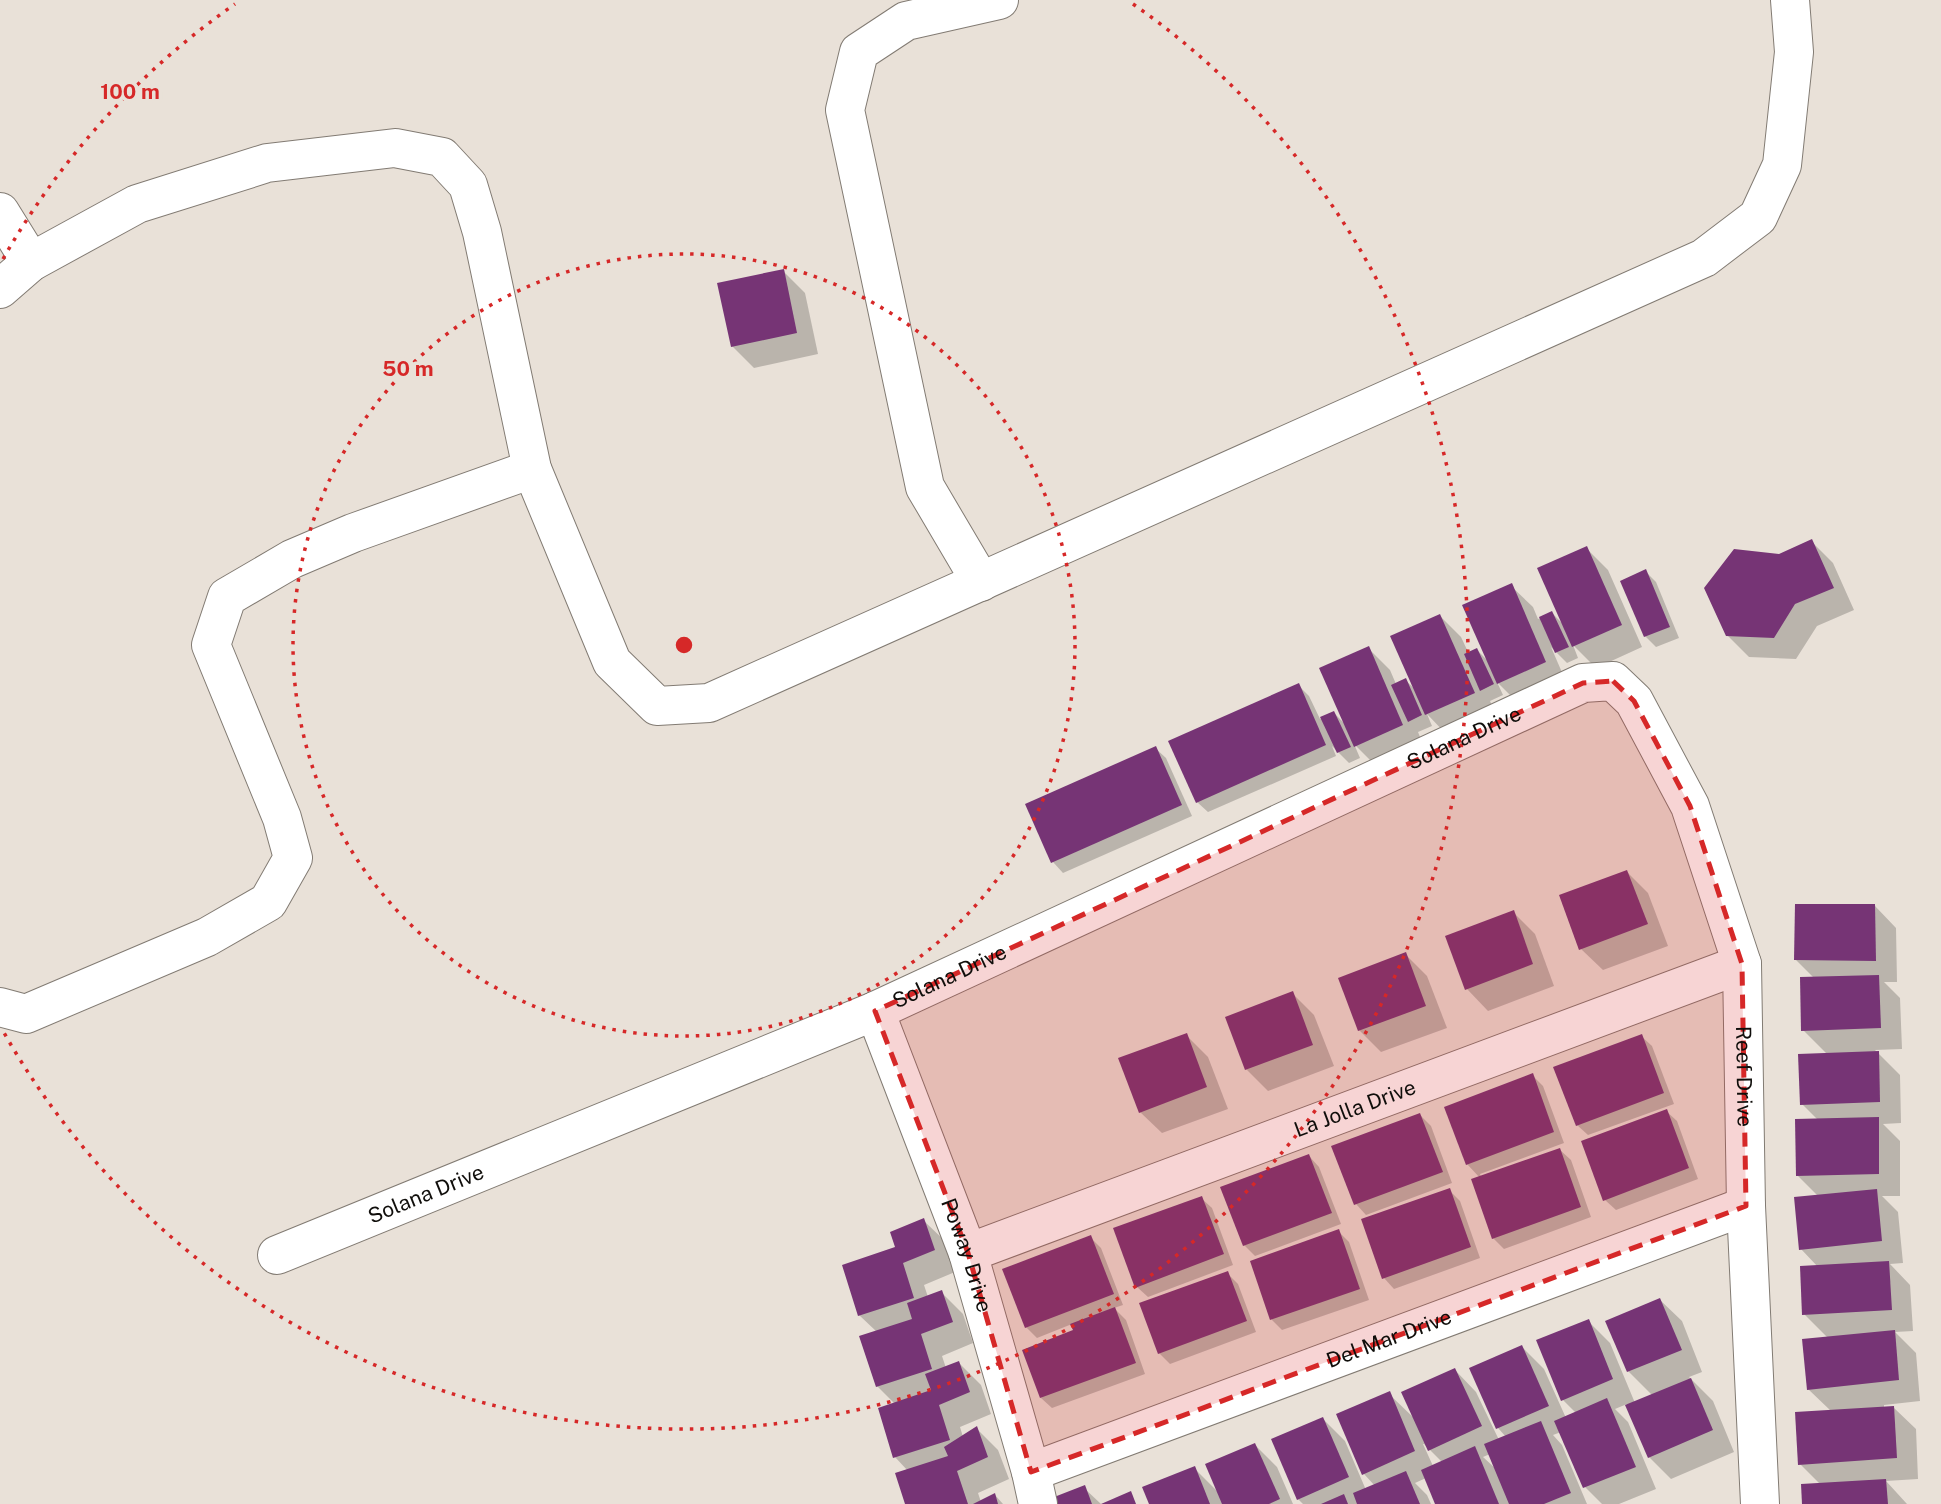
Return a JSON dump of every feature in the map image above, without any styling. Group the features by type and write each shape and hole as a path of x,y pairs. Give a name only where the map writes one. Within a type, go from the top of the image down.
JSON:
{"street":[{"path":"981,582 925,487 845,110 859,52 906,21 999,0"},
{"path":"0,289 31,262 137,204 267,163 395,148 443,157 468,185 482,232 532,469 612,662 657,706 709,703 1704,258 1758,217 1782,164 1794,52 1790,0"},
{"path":"0,212 31,262"},
{"path":"0,1007 26,1014 207,937 268,902 293,858 282,818 211,645 227,597 292,559 353,533 532,469"},
{"name":"Reef Drive","path":"1614,681 1634,701 1690,806 1742,964 1751,1501"},
{"name":"Solana Drive","path":"277,1255 875,1011 1583,684 1614,681"},
{"name":"La Jolla Drive","path":"968,1253 1742,964"},
{"name":"Poway Drive","path":"875,1011 968,1253 1035,1488"},
{"name":"Del Mar Drive","path":"1035,1488 1746,1206"}],"highlighted area":[{"path":"1613,681 1634,701 1690,806 1742,964 1746,1206 1031,1472 968,1253 875,1011 1583,683"}],"building":[{"path":"784,269 797,333 731,347 717,283"},
{"path":"1812,539 1834,588 1795,604 1774,638 1726,636 1704,588 1734,549 1779,554"},
{"path":"1587,546 1622,625 1572,647 1537,568"},
{"path":"1646,569 1670,627 1644,637 1620,581"},
{"path":"1512,583 1546,662 1497,684 1462,605"},
{"path":"1552,611 1569,647 1555,653 1539,617"},
{"path":"1440,614 1475,693 1425,715 1390,636"},
{"path":"1369,646 1403,725 1354,747 1319,668"},
{"path":"1477,648 1494,684 1480,691 1464,654"},
{"path":"1406,678 1422,715 1408,722 1391,685"},
{"path":"1299,683 1326,745 1196,803 1168,741"},
{"path":"1334,711 1351,747 1337,753 1320,717"},
{"path":"1156,746 1182,805 1051,863 1025,804"},
{"path":"1627,870 1648,924 1579,950 1559,895"},
{"path":"1795,904 1875,904 1876,961 1794,960"},
{"path":"1514,910 1533,964 1465,990 1445,936"},
{"path":"1406,952 1426,1006 1358,1031 1338,978"},
{"path":"1879,975 1881,1028 1801,1031 1800,977"},
{"path":"1293,991 1313,1045 1245,1070 1225,1017"},
{"path":"1187,1033 1207,1087 1139,1113 1118,1058"},
{"path":"1642,1034 1664,1093 1576,1126 1553,1067"},
{"path":"1879,1051 1880,1102 1800,1105 1798,1054"},
{"path":"1533,1073 1554,1132 1466,1165 1444,1107"},
{"path":"1667,1109 1689,1168 1603,1201 1581,1141"},
{"path":"1420,1113 1443,1172 1354,1205 1331,1146"},
{"path":"1879,1117 1879,1174 1796,1176 1795,1119"},
{"path":"1560,1148 1581,1207 1492,1239 1471,1179"},
{"path":"1309,1154 1332,1213 1243,1246 1220,1187"},
{"path":"1450,1188 1471,1247 1382,1279 1361,1219"},
{"path":"1877,1189 1882,1241 1799,1250 1794,1197"},
{"path":"1202,1196 1224,1254 1135,1288 1113,1228"},
{"path":"924,1218 935,1250 903,1263 914,1298 858,1316 842,1265 895,1247 890,1232"},
{"path":"1339,1229 1360,1289 1270,1320 1250,1261"},
{"path":"1091,1235 1114,1294 1025,1328 1002,1269"},
{"path":"1889,1261 1892,1310 1802,1315 1800,1266"},
{"path":"1228,1271 1247,1321 1158,1354 1139,1303"},
{"path":"942,1290 953,1322 921,1334 932,1369 876,1387 859,1336 912,1319 907,1303"},
{"path":"1660,1298 1682,1350 1627,1372 1605,1321"},
{"path":"1115,1307 1136,1363 1040,1398 1022,1350 1073,1330 1070,1324"},
{"path":"1589,1319 1613,1379 1561,1401 1536,1340"},
{"path":"1895,1330 1899,1380 1807,1390 1802,1339"},
{"path":"1522,1345 1549,1406 1496,1429 1469,1368"},
{"path":"959,1361 970,1392 939,1405 950,1440 893,1458 878,1408 931,1390 925,1374"},
{"path":"1455,1368 1482,1426 1428,1451 1401,1392"},
{"path":"1691,1378 1713,1430 1648,1458 1625,1405"},
{"path":"1390,1391 1415,1451 1362,1475 1336,1414"},
{"path":"1607,1398 1636,1467 1583,1488 1554,1421"},
{"path":"1894,1406 1897,1458 1798,1465 1795,1412"},
{"path":"1323,1417 1349,1477 1297,1500 1271,1439"},
{"path":"1541,1421 1571,1493 1544,1504 1509,1504 1484,1444"},
{"path":"977,1426 988,1457 957,1471 968,1504 905,1504 895,1473 948,1456 944,1447"},
{"path":"1255,1443 1280,1499 1269,1504 1222,1504 1205,1464"},
{"path":"1475,1446 1499,1504 1435,1504 1421,1470"},
{"path":"1195,1466 1210,1504 1149,1504 1142,1487"},
{"path":"1406,1471 1420,1504 1357,1504 1353,1493"},
{"path":"1886,1479 1888,1504 1802,1504 1801,1484"},
{"path":"1085,1485 1092,1504 1051,1504 1049,1499"},
{"path":"1131,1491 1136,1504 1101,1504"},
{"path":"995,1493 998,1504 973,1504"},
{"path":"1344,1494 1348,1504 1321,1504"}]}
